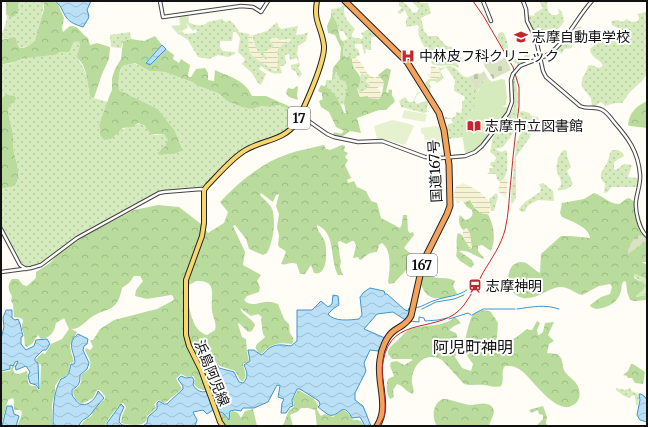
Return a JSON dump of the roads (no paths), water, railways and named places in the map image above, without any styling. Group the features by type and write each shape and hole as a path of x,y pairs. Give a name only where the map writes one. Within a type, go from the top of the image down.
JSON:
{"highway":[{"name":"国道167号","path":"345,1 403,58 411,68 441,117 448,158 449,210 423,262 410,319 389,335 380,356 379,371 383,407 381,418 376,426"}],"main road":[{"name":"17","path":"204,190 242,152 286,134 294,126 300,115 323,57 323,41 316,16 317,1"},
{"name":"浜島阿児線","path":"204,190 204,218 202,236 186,280 186,329 189,346 202,370 217,414 223,426"}],"street":[{"path":"160,1 163,17 241,6 253,7 261,12 268,1"},
{"path":"482,1 492,21"},
{"path":"523,1 526,8 527,20 536,39 544,74 550,82 580,106 604,110 629,139 640,174 640,186 636,203 637,210 642,231 647,236"},
{"path":"300,115 327,134 334,137 358,142 382,141 422,156 435,158 465,156 478,150 507,116 512,102 511,80 513,74 520,66 549,54 592,1"},
{"path":"1,272 34,268 43,264 73,240 159,193 204,190"},
{"path":"1,229 20,265 26,269"},
{"path":"17,270 20,265"}],"water":[{"path":"54,1 91,1 87,10 89,16 83,27 70,21 60,6"},
{"path":"162,45 166,49 150,65 146,63"},
{"path":"370,288 384,291 385,294 387,294 405,310 408,311 409,308 411,309 407,321 393,312 377,314 364,329 385,338 378,351 370,350 364,363 366,371 355,393 355,400 363,406 371,426 365,426 360,417 352,418 346,410 343,409 336,414 329,415 318,407 320,405 319,401 300,389 297,389 292,400 293,406 290,407 286,413 281,413 284,399 278,397 280,386 277,385 268,402 254,408 243,408 241,411 230,411 229,420 223,413 213,410 207,414 203,410 193,412 197,420 195,426 143,426 147,423 148,417 157,409 157,403 159,401 167,404 183,389 183,386 178,379 181,376 186,378 192,377 195,388 202,392 208,391 218,386 222,382 210,370 217,364 219,368 234,372 239,382 243,383 247,374 244,365 250,361 248,350 254,350 261,355 274,346 291,346 297,341 297,310 312,310 321,301 328,307 332,304 333,295 338,296 339,305 328,314 331,317 342,320 359,319 362,315 360,297"},
{"path":"6,310 12,310 12,318 15,320 18,319 19,321 23,336 21,337 21,344 26,350 34,346 36,340 47,339 50,344 46,350 43,350 35,358 35,361 38,363 39,389 36,385 30,383 28,376 30,372 26,366 16,370 15,366 18,361 15,362 13,366 10,365 10,369 1,371 1,339 4,327 3,318"},
{"path":"78,334 88,339 83,350 89,363 87,369 80,375 79,384 72,390 72,394 78,403 85,405 94,399 98,391 104,398 79,426 53,426 56,389 61,379 66,377 69,373 71,364 74,364 75,362 72,341"},
{"path":"639,394 647,400 647,422 640,420 637,415 640,400"},
{"path":"121,404 124,407 119,422 122,425 132,426 107,426 107,423"},
{"path":"7,406 12,406 14,414 19,416 16,426 2,426"}],"waterway":[{"path":"415,308 467,290"},
{"path":"422,309 436,302 454,299 464,295"},
{"path":"517,309 544,306 559,309"},
{"path":"472,315 483,309 515,309"},
{"path":"449,319 468,313 471,315"},
{"path":"410,321 419,322 419,317 424,318 425,321 447,318"}],"railway":[{"path":"379,426 384,417 385,411 382,368 388,346 396,336 406,330 443,320 454,314 464,305 496,251 505,230 519,106 519,87 513,67 473,1"}],"place":[{"name":"志摩自動車学校","path":"521,37"},
{"name":"中林皮フ科クリニック","path":"408,56"},
{"name":"志摩市立図書館","path":"474,126"},
{"name":"志摩神明","path":"475,286"}],"district":[{"name":"阿児町神明","path":"473,347"}]}
